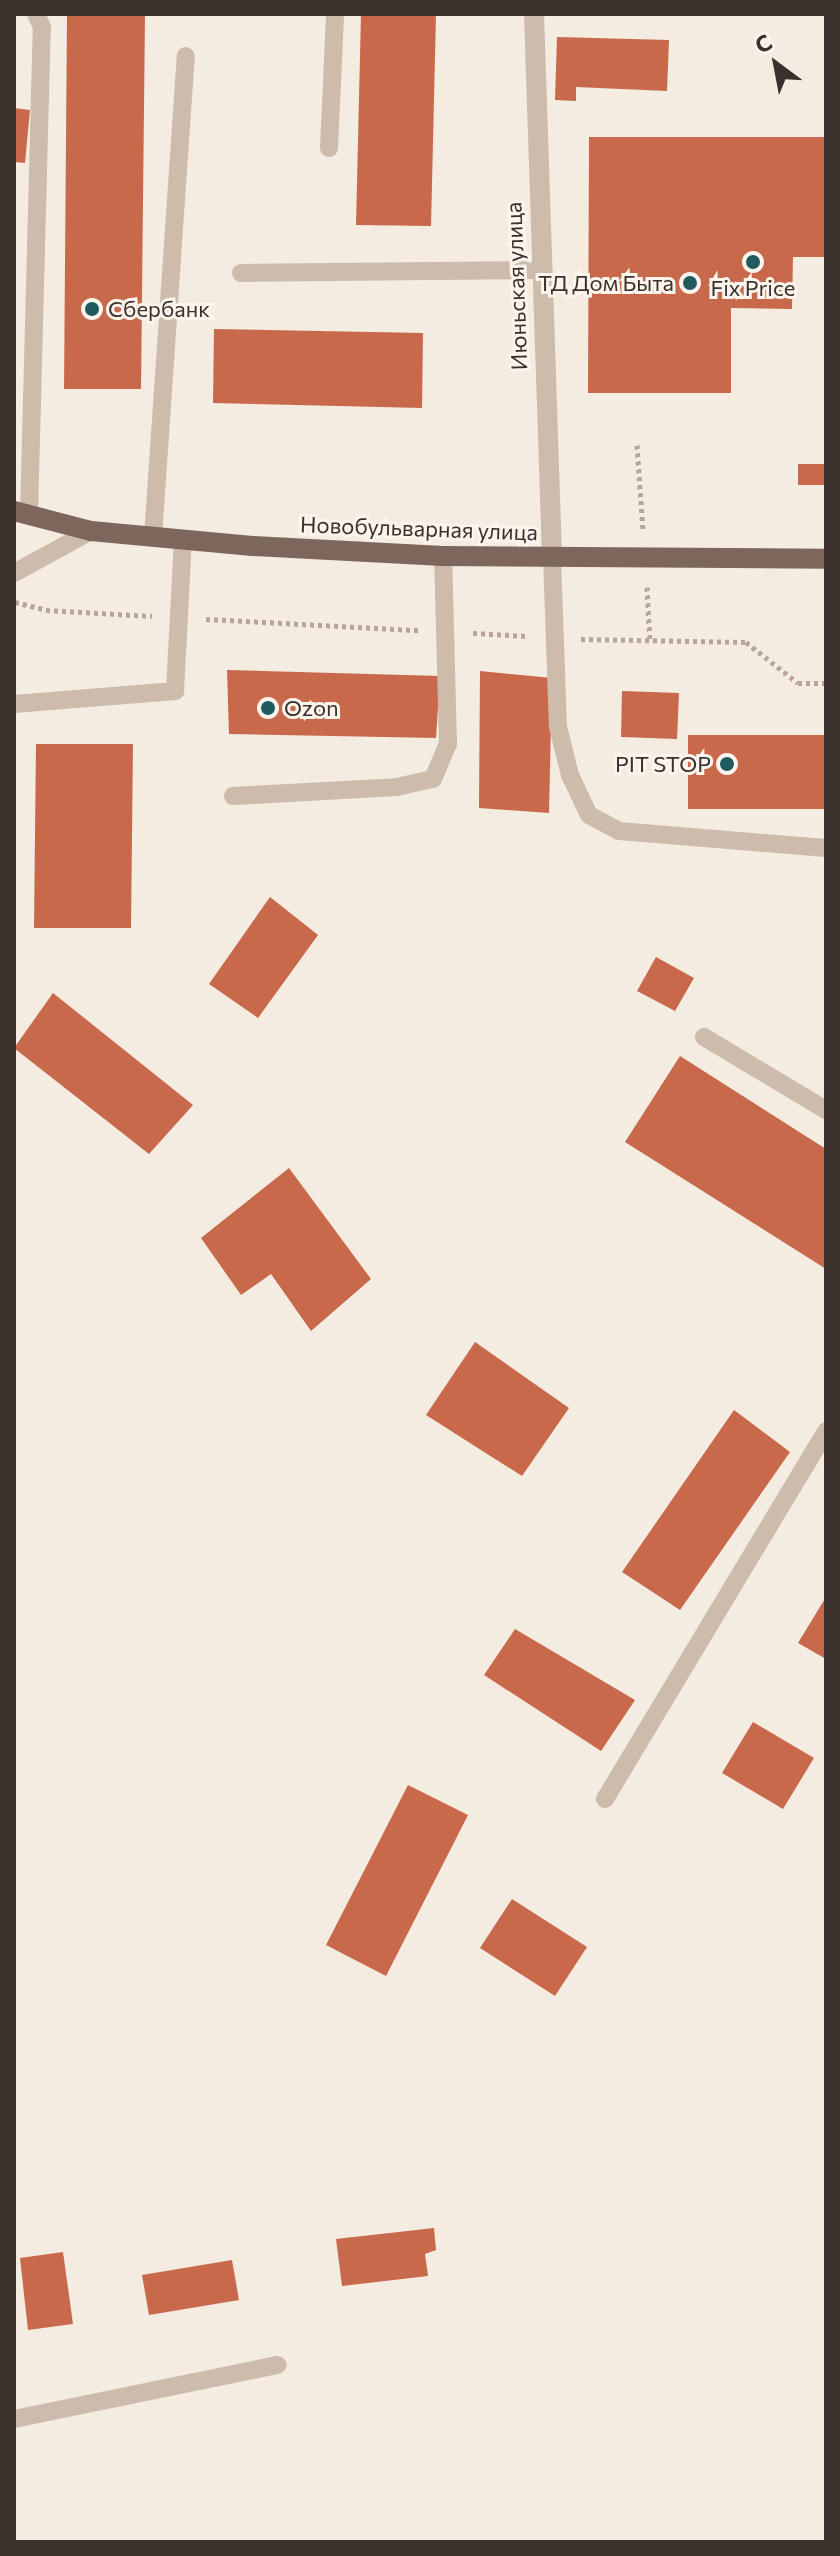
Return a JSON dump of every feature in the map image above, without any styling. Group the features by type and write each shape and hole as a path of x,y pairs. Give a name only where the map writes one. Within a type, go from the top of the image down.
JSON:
{"main road":[{"name":"Новобульварная улица","path":"22,513 91,531 443,556 826,559"}],"street":[{"name":"Июньская улица","path":"534,14 539,270 552,557"}],"lane":[{"path":"22,513 42,27 36,14"},
{"path":"329,148 335,14"},
{"path":"153,537 186,56"},
{"path":"241,273 539,270"},
{"path":"14,573 91,531"},
{"path":"14,704 175,691 183,539"},
{"path":"233,796 397,787 433,779 448,744 449,631 443,556"},
{"path":"552,557 558,727 570,775 589,815 619,831 826,848"},
{"path":"704,1037 826,1110"},
{"path":"605,1799 826,1431"},
{"path":"14,2419 278,2365"}],"path":[{"path":"14,602 46,610 557,637 746,642 798,683 826,683"}],"building":[{"path":"67,14 145,14 141,389 64,389"},
{"path":"361,14 436,14 431,226 356,225"},
{"path":"557,37 669,40 667,91 576,87 576,101 555,100"},
{"path":"14,108 30,110 25,163 14,162"},
{"name":"ТД Дом Быта","path":"589,137 826,137 826,257 793,257 792,309 731,308 731,393 588,393"},
{"path":"214,329 423,333 422,408 213,403"},
{"path":"798,464 826,464 826,485 798,485"},
{"path":"227,670 440,676 436,738 229,734"},
{"path":"480,671 552,678 549,813 479,808"},
{"path":"622,691 679,693 677,739 621,737"},
{"path":"688,735 826,735 826,809 688,809"},
{"path":"36,744 133,744 131,928 34,928"},
{"path":"270,897 318,935 258,1018 209,984"},
{"path":"656,957 694,978 675,1011 637,991"},
{"path":"53,993 193,1105 149,1154 14,1048"},
{"path":"680,1056 826,1149 826,1269 625,1142"},
{"path":"289,1168 371,1279 311,1331 271,1274 241,1295 201,1238"},
{"path":"475,1342 569,1408 522,1476 426,1415"},
{"path":"734,1410 790,1452 680,1610 622,1572"},
{"path":"826,1597 826,1659 798,1643"},
{"path":"515,1629 635,1700 601,1751 484,1675"},
{"path":"753,1722 814,1758 783,1809 722,1773"},
{"path":"408,1785 468,1815 386,1976 326,1945"},
{"path":"512,1899 587,1947 555,1996 480,1948"},
{"path":"434,2228 436,2250 425,2254 428,2276 342,2286 336,2239"},
{"path":"63,2252 73,2324 28,2330 20,2258"},
{"path":"232,2260 239,2300 149,2315 142,2275"}],"place":[{"name":"Fix Price","path":"753,262"},
{"name":"ТД Дом Быта","path":"690,283"},
{"name":"Сбербанк","path":"92,309"},
{"name":"Ozon","path":"268,708"},
{"name":"PIT STOP","path":"727,764"}]}
